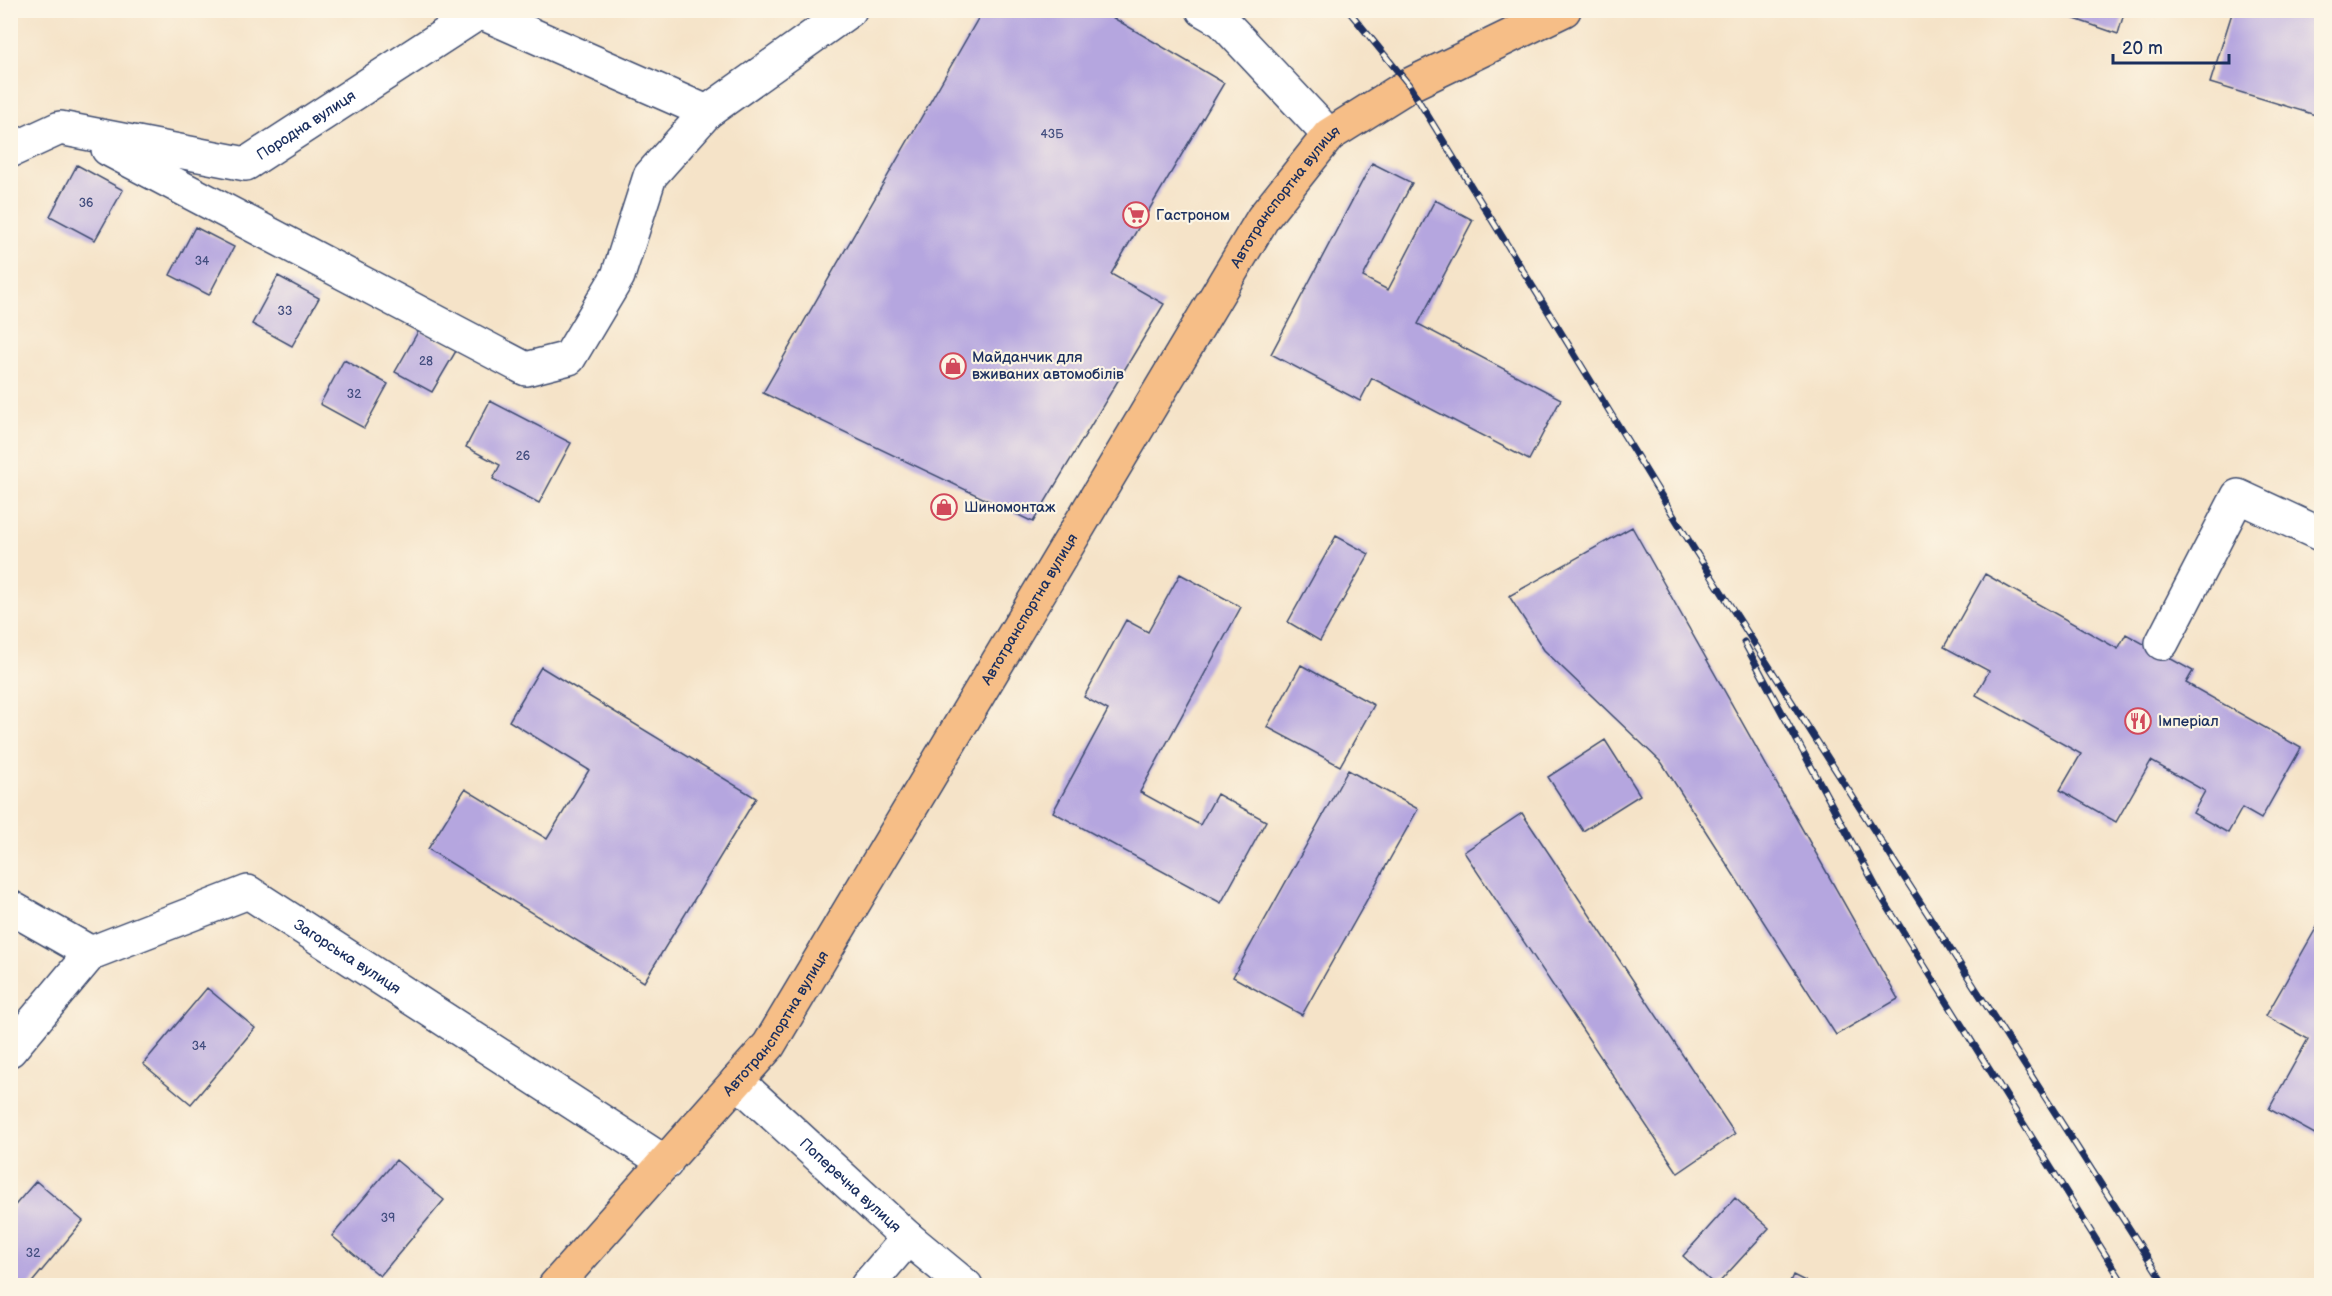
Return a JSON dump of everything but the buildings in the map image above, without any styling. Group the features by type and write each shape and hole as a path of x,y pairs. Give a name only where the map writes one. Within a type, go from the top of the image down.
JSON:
{"main road":[{"name":"Автотранспортна вулиця","path":"555,1286 666,1163 775,1035 1263,218 1329,135 1409,85 1564,10"}],"street":[{"path":"10,151 60,128 136,162 526,369 568,358 618,276 650,176 707,112 850,10"},
{"path":"1203,10 1222,21 1329,135"},
{"name":"Породна вулиця","path":"60,128 246,164 479,11 707,112"},
{"path":"2162,643 2238,496 2322,536"},
{"name":"Загорська вулиця","path":"91,953 248,892 666,1163"},
{"path":"10,907 91,953 10,1050"},
{"name":"Поперечна вулиця","path":"737,1081 908,1238 966,1286"},
{"path":"867,1286 908,1238"}],"railway":[{"path":"1348,10 1409,85 1694,549 2166,1286"},
{"path":"1744,642 1882,898 2125,1286"}],"place":[{"name":"Гастроном","path":"1136,215"},
{"name":"Майданчик для вживаних автомобілів","path":"953,366"},
{"name":"Шиномонтаж","path":"944,507"},
{"name":"Імперіал","path":"2138,721"}]}
